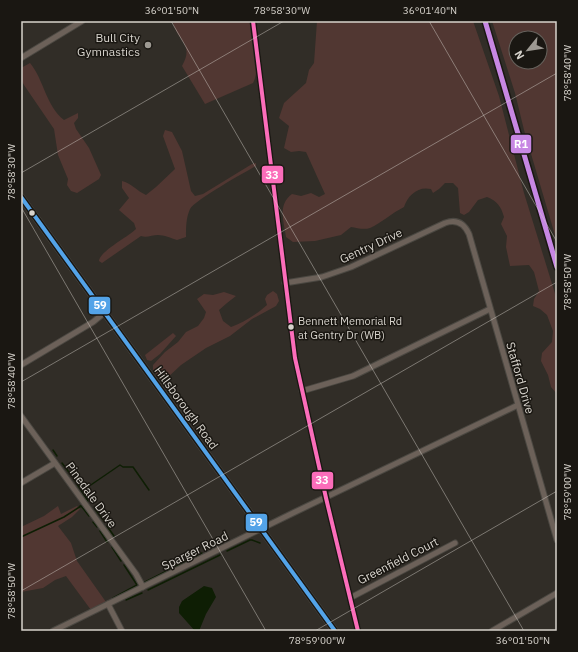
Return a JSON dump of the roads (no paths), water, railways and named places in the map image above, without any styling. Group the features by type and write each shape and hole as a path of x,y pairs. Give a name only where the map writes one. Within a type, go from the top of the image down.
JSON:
{"main road":[{"name":"Hillsborough Road","path":"21,197 335,631"}],"street":[{"path":"21,58 82,21"},
{"path":"253,21 291,336 326,498 358,631"},
{"name":"Gentry Drive","path":"285,283 337,273 360,264 438,225 454,221 462,224"},
{"name":"Stafford Drive","path":"462,224 465,226 469,234 557,540"},
{"path":"302,391 353,376 490,309"},
{"path":"21,365 93,322 104,313"},
{"name":"Sparger Road","path":"53,631 518,405"},
{"name":"Pinedale Drive","path":"21,416 136,574 143,587"},
{"path":"21,483 55,463"},
{"name":"Greenfield Court","path":"350,598 456,543"},
{"path":"492,631 557,592"},
{"path":"108,604 122,631"}],"waterway":[{"path":"53,450 57,456"},
{"path":"62,463 71,475"},
{"path":"82,491 120,465 123,467 133,467 149,490"},
{"path":"74,479 88,501"},
{"path":"80,506 89,516"},
{"path":"21,537 64,517 81,506"},
{"path":"95,509 105,522"},
{"path":"93,522 97,527"},
{"path":"107,526 114,536"},
{"path":"100,531 107,542"},
{"path":"227,551 250,540 260,543"},
{"path":"112,547 121,561"},
{"path":"145,582 202,553"},
{"path":"148,590 220,555"},
{"path":"113,598 137,585 124,565"},
{"path":"126,600 142,593"}],"place":[{"name":"Bull City Gymnastics","path":"148,45"},
{"name":"Bennett Memorial Rd at Gentry Dr (WB)","path":"291,327"}]}
